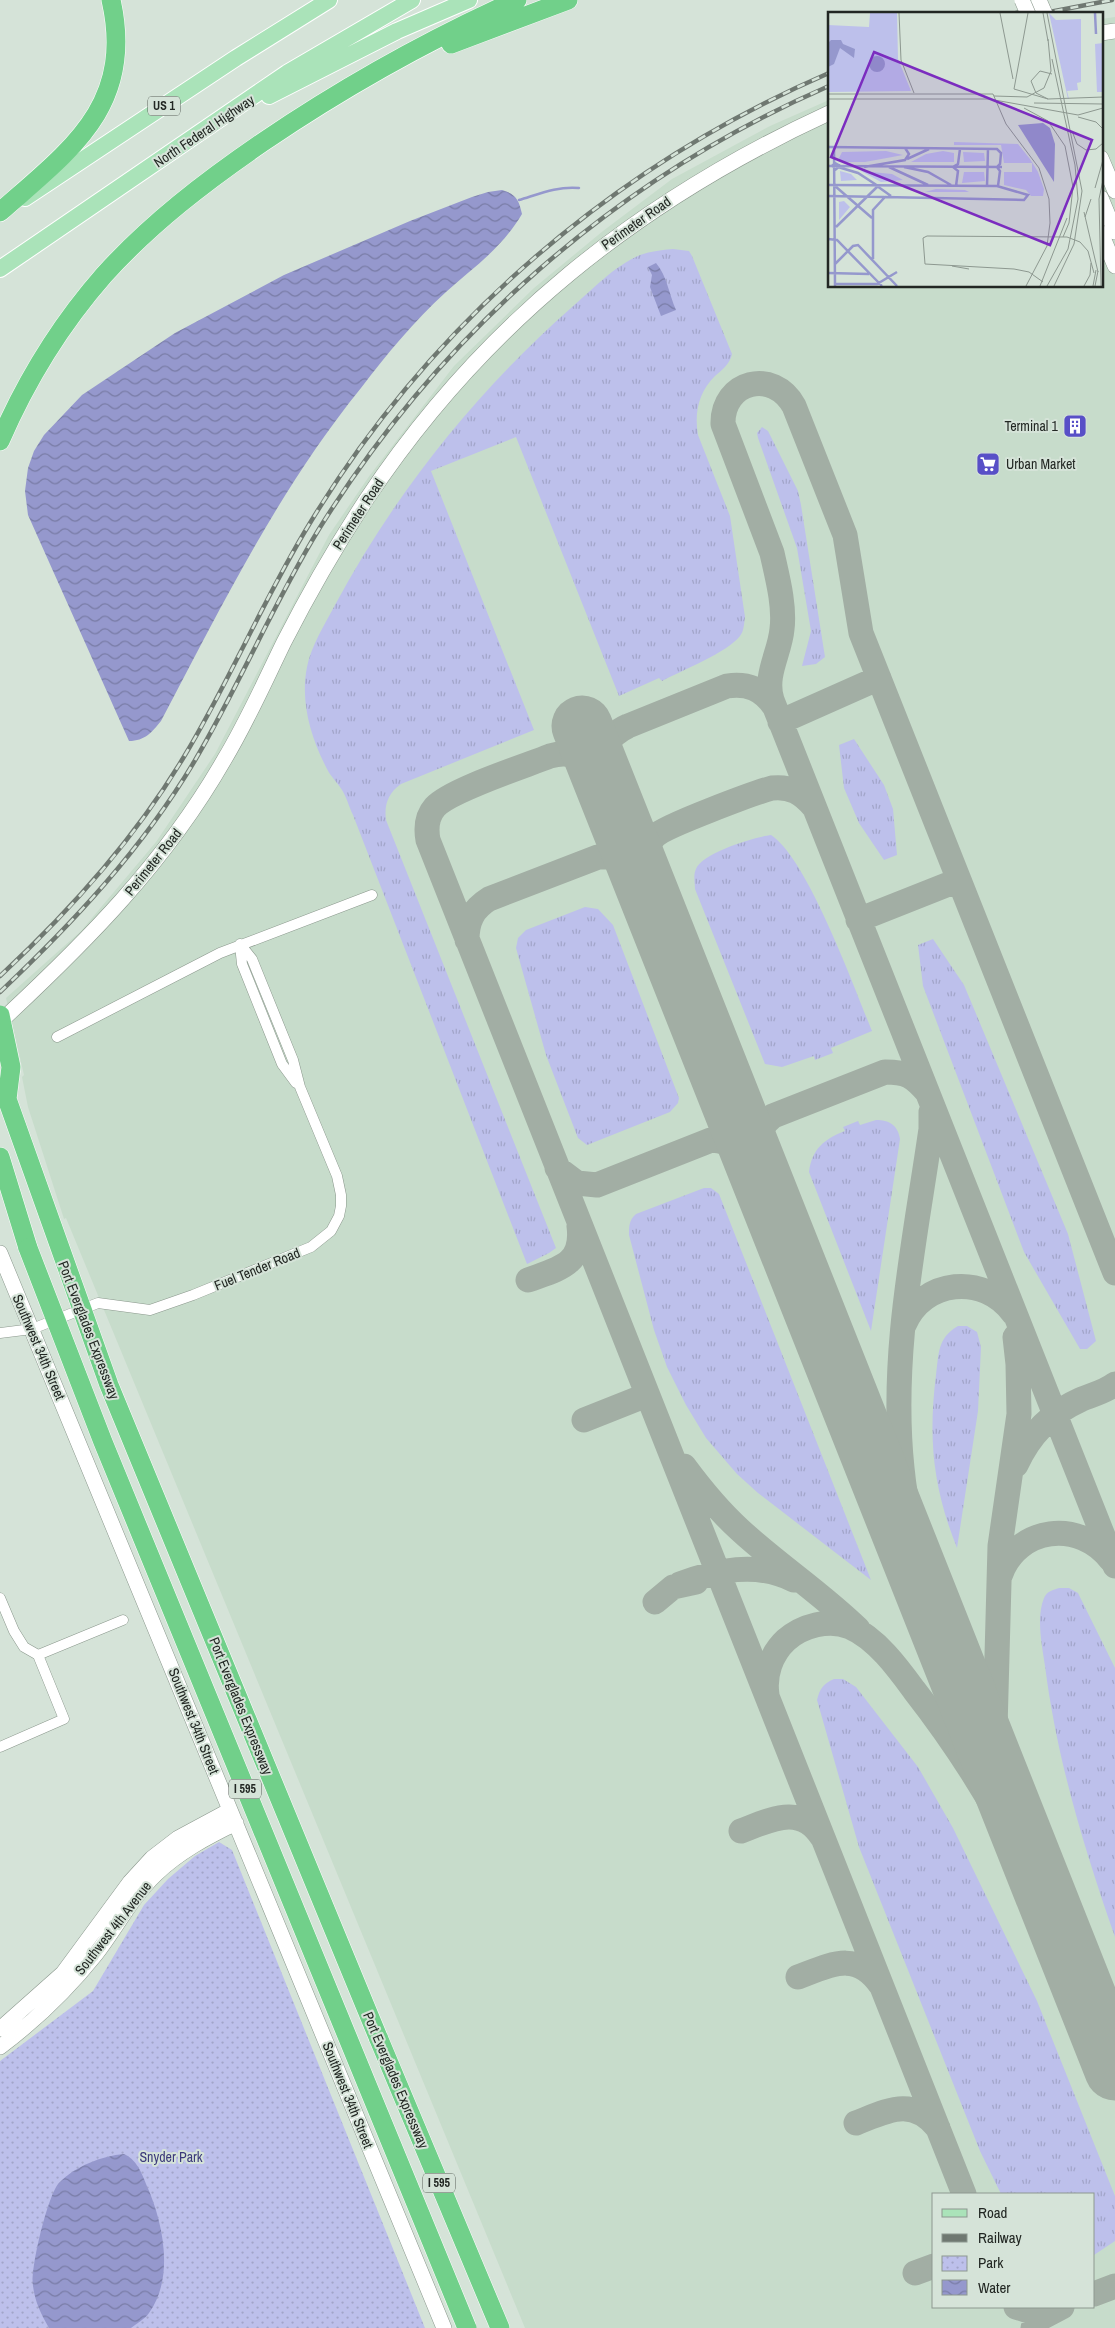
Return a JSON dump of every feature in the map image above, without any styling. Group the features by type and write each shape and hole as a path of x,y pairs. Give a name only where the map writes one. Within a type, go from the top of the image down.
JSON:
{"highway":[{"path":"0,214 91,126 105,100 117,49 117,24 112,0"},
{"path":"0,441 25,389 61,330 99,282 153,226 208,182 294,121 350,86 436,38 517,0"},
{"path":"350,86 471,36 568,0"},
{"path":"0,1015 10,1067 7,1099"},
{"name":"Port Everglades Expressway","path":"0,1077 109,1384 500,2328"},
{"name":"Port Everglades Expressway","path":"0,1156 28,1248 103,1442 467,2328"},
{"path":"0,1178 28,1248"}],"main road":[{"name":"US 1","path":"0,214 243,53 328,0"},
{"name":"North Federal Highway","path":"0,269 230,114 287,73 412,0"},
{"path":"230,114 390,35 468,0"}],"street":[{"path":"1022,0 1027,12"},
{"path":"1040,0 1044,12"},
{"path":"1102,33 1115,31"},
{"name":"Perimeter Road","path":"0,1022 78,949 166,850 226,758 302,608 345,532 405,446 470,368 553,287 627,228 722,168 828,114"},
{"path":"1102,160 1113,186"},
{"path":"1102,200 1115,232"},
{"path":"1102,235 1115,266"},
{"path":"56,1037 240,944 372,895"},
{"name":"Fuel Tender Road","path":"0,1333 32,1329 98,1303 150,1310 193,1295 311,1246 331,1231 339,1216 341,1206 340,1185 300,1087 293,1060 252,959 240,944"},
{"name":"Southwest 34th Street","path":"0,1253 444,2328"},
{"path":"0,1598 24,1647 38,1655 64,1719 0,1747"},
{"path":"38,1655 123,1620"},
{"name":"Southwest 4th Avenue","path":"0,2029 63,1972 130,1882 152,1858 178,1838 233,1816"},
{"name":"Southwest 4th Avenue","path":"0,2047 23,2029 71,1982 96,1954 140,1891 155,1874 233,1816"}],"shaded area":[{"path":"1115,17 1115,2328 525,2328 66,1218 64,1219 28,1107 22,1077 24,1075 6,998 81,931 156,842 215,754 329,535 370,475 454,366 534,288 603,231 672,179 770,126 828,100 828,288 1102,288 1102,19"}],"green space":[{"path":"673,249 689,251 692,256 732,354 728,364 705,389 697,410 697,427 698,435 730,516 745,617 742,632 734,642 704,661 662,681 659,678 619,696 516,437 431,471 534,730 401,784 390,795 386,809 386,820 556,1248 527,1264 353,815 344,793 329,772 316,745 308,720 305,680 315,643 358,564 411,484 470,409 536,340 612,272 640,255"},
{"path":"762,427 768,431 798,491 825,657 816,664 802,666 811,631 797,548 758,438 757,433"},
{"path":"854,739 884,785 893,809 897,855 884,860 859,823 844,788 839,745"},
{"path":"771,835 785,848 814,896 842,956 872,1031 831,1048 833,1053 815,1060 814,1056 782,1067 765,1064 695,889 694,879 696,869 708,857 742,842"},
{"path":"585,907 598,909 613,925 679,1098 678,1103 670,1112 587,1145 578,1138 546,1055 516,948 518,938 526,930"},
{"path":"933,939 964,985 1068,1234 1096,1341 1087,1349 1080,1349 1024,1252 923,986 918,945"},
{"path":"876,1120 892,1124 897,1130 900,1139 871,1331 809,1172 816,1151 825,1141 845,1131 843,1127 858,1121 860,1125"},
{"path":"704,1188 711,1188 719,1194 871,1580 758,1493 737,1474 706,1438 686,1405 667,1367 654,1330 629,1235 630,1223 636,1214"},
{"path":"958,1326 967,1326 977,1332 981,1347 978,1411 957,1548 942,1505 934,1463 933,1421 940,1347 946,1336"},
{"path":"1059,1588 1069,1588 1078,1593 1115,1668 1115,1937 1082,1837 1064,1770 1050,1701 1041,1641 1040,1614 1045,1596 1050,1591"},
{"path":"834,1679 843,1679 856,1687 918,1767 953,1828 1037,2001 1115,2196 1115,2241 1095,2254 1095,2193 1001,2193 980,2151 859,1847 817,1700 819,1692 827,1683"},
{"name":"Snyder Park","path":"219,1842 232,1850 425,2328 0,2328 0,2061 93,1991 144,1905 168,1879 195,1856"}],"water":[{"path":"502,190 511,193 520,205 522,214 514,226 496,247 434,303 412,326 331,427 253,550 161,721 144,738 129,741 28,515 25,491 28,468 34,451 44,435 82,395 175,333 284,275 410,221 472,197"},
{"path":"656,263 665,279 676,310 661,316 650,287 652,275 648,267"},
{"path":"124,2154 135,2163 143,2175 161,2232 164,2266 162,2283 157,2299 147,2315 131,2328 49,2328 37,2303 33,2277 41,2232 50,2201 59,2183 65,2177 89,2163"}],"waterway":[{"path":"519,200 556,189 579,188"}],"taxiway":[{"path":"1115,1273 861,633 845,535 794,406 785,394 774,387 762,384 750,385 739,389 725,409 723,424 772,553 780,591 783,620 781,638 771,673 770,691 772,700 1115,1566"},
{"path":"780,722 879,678"},
{"path":"603,777 603,753 609,740 620,730 628,726 727,686 742,685 759,691 774,706"},
{"path":"603,777 586,761 573,755 558,754 550,756 471,786 443,800 430,814 427,827 428,840 964,2193"},
{"path":"643,879 642,867 645,850 655,836 692,818 772,788 790,789 805,798 814,807"},
{"path":"467,940 468,927 472,916 489,899 598,857 610,857 623,862 643,879"},
{"path":"858,920 959,880"},
{"path":"760,1175 756,1143 761,1129 773,1116 885,1072 909,1076 927,1092"},
{"path":"931,1112 931,1129 906,1298 899,1383 899,1425 904,1488 916,1546 938,1622"},
{"path":"557,1168 577,1183 597,1185 711,1140 734,1146 745,1154 759,1173"},
{"path":"528,1280 567,1264 577,1249 579,1226"},
{"path":"904,1325 913,1310 925,1298 939,1290 955,1287 971,1287 986,1292 1001,1300 1013,1313"},
{"path":"994,1765 1000,1546 1019,1414 1018,1364 1015,1337"},
{"path":"1016,1465 1027,1444 1050,1419 1069,1405 1115,1384"},
{"path":"584,1420 647,1395"},
{"path":"684,1466 710,1500 740,1530 858,1629"},
{"path":"1000,1576 1008,1559 1020,1547 1034,1538 1050,1534 1067,1534 1083,1538 1098,1547 1111,1560"},
{"path":"680,1584 722,1572 751,1569 780,1574 794,1580"},
{"path":"655,1602 673,1587 696,1582"},
{"path":"767,1695 766,1687 770,1665 776,1652 792,1635 808,1627 833,1623 850,1627 869,1638 901,1672 960,1753 981,1786 1023,1862 1085,1993"},
{"path":"741,1831 774,1819 795,1817 805,1820 822,1837"},
{"path":"798,1977 821,1968 842,1963 862,1967 871,1973 880,1984"},
{"path":"856,2123 889,2111 909,2109 919,2112 938,2128"},
{"path":"915,2273 932,2267"},
{"path":"1095,2294 1115,2286"},
{"path":"1019,2308 1035,2313 1049,2312"},
{"path":"1033,2328 1041,2318 1060,2308"}],"runway":[{"path":"582,726 1115,2070"}],"railway":[{"path":"1049,12 1112,0"},
{"path":"1021,12 1047,6"},
{"path":"0,976 77,899 123,844 166,786 217,698 277,580 310,523 358,450 412,381 471,317 534,258 602,204 674,154 750,111 828,73"},
{"path":"0,992 54,939 105,884 174,794 226,704 286,586 319,529 367,457 420,390 478,327 540,268 607,215 677,166 751,123 828,86"}],"place":[{"name":"Terminal 1","path":"1075,426"},
{"name":"Urban Market","path":"988,464"}]}
